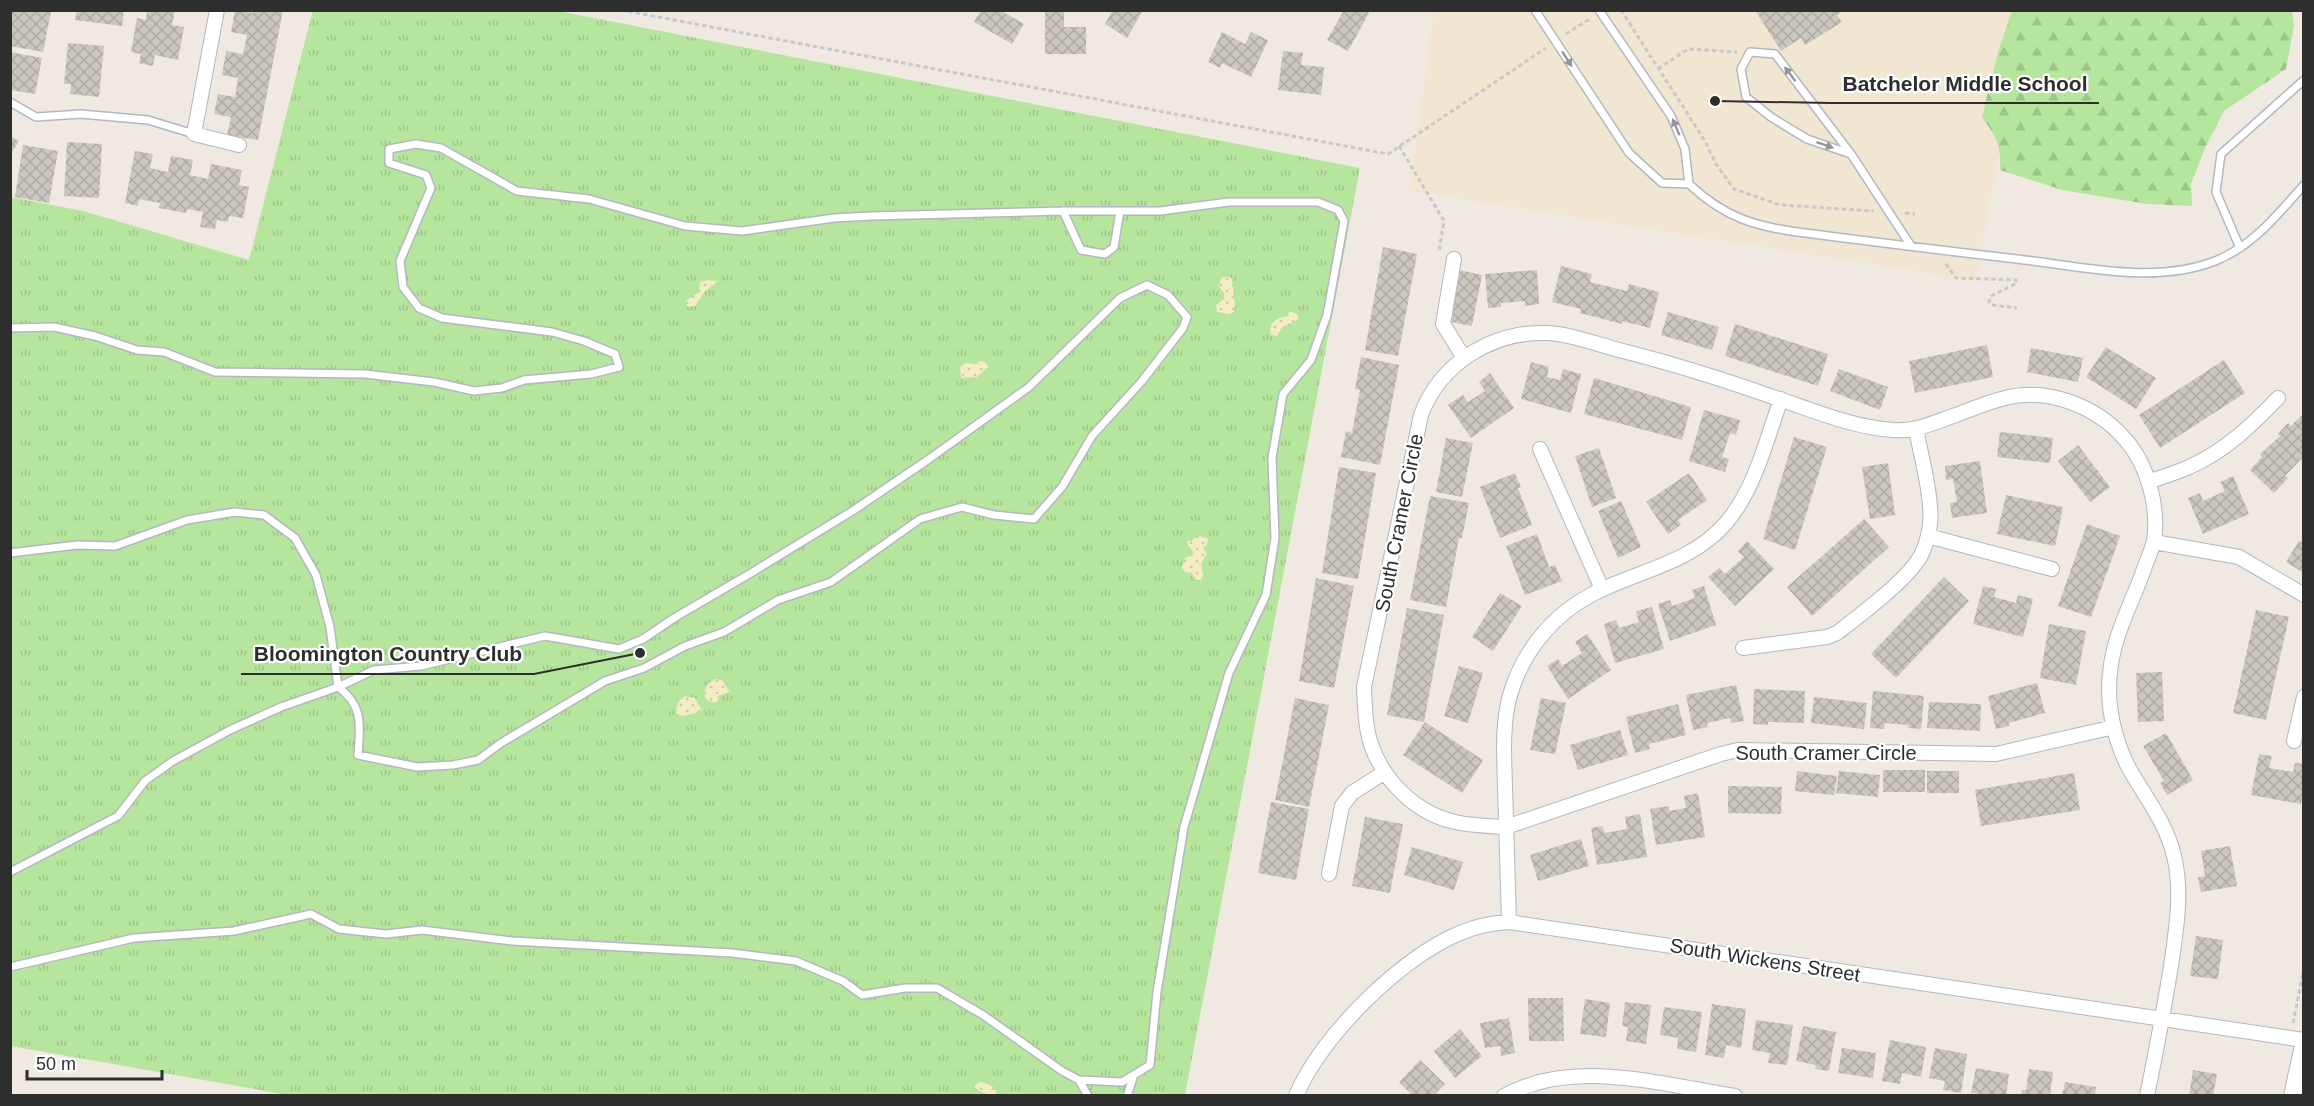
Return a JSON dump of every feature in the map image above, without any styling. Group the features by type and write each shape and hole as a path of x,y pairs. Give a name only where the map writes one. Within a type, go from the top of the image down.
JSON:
{"main road":[{"path":"2294,1095 2304,1050"}],"street":[{"path":"217,10 194,134 239,145"},
{"path":"1454,259 1443,324 1464,358"},
{"name":"South Cramer Circle","path":"2114,727 1996,754 1738,750 1506,827 1473,825 1440,817 1405,795 1385,772 1372,747 1366,719 1364,687 1421,415 1432,388 1464,358 1478,349 1521,334 1550,333 1689,368 1862,426 1899,431 1916,429 2022,395 2054,397 2088,410 2113,427 2134,450 2148,482 2154,512 2154,542 2129,604 2111,661 2109,697 2114,727 2128,768 2166,832 2177,869 2179,903 2163,1020 2147,1095"},
{"path":"2148,482 2190,467 2223,447 2254,423 2278,398"},
{"path":"1509,922 1504,733 1515,682 1533,646 1554,621 1602,589 1693,552 1724,525 1749,488 1781,399"},
{"path":"1743,648 1827,637 1837,633 1903,577 1916,563 1928,536 1930,508 1916,429"},
{"path":"1539,449 1602,589"},
{"path":"1928,536 2052,569"},
{"path":"2154,542 2239,557 2304,596"},
{"path":"2294,741 2304,697"},
{"path":"1329,874 1342,806 1352,793 1385,772"},
{"name":"South Wickens Street","path":"1296,1095 1302,1081 1325,1046 1349,1017 1377,989 1440,942 1471,929 1509,922 2304,1040"},
{"path":"1503,1095 1539,1081 1584,1075 1608,1076 1707,1093 1735,1095"}],"lane":[{"path":"1535,10 1629,153 1662,183 1689,184 1718,208 1758,225 1911,246 2156,273 2198,267 2241,248 2260,232 2304,185"},
{"path":"1600,11 1671,116 1685,148 1689,184"},
{"path":"1851,154 1807,139 1771,117 1746,97 1741,69 1750,52 1775,54 1851,154 1911,246"},
{"path":"2241,248 2216,192 2221,154 2304,80"},
{"path":"10,102 36,117 81,114 148,120 194,134"},
{"path":"10,328 54,327 95,336 137,350 164,352 215,372 365,374 434,382 474,391 502,388 524,380 591,374 619,367 615,354 584,341 552,332 442,318 419,308 403,287 400,261 431,188 426,175 389,163 389,149 416,144 441,148 517,191 589,199 686,226 742,231 852,217 1063,211 1160,211 1229,202 1318,202 1338,210 1344,221 1327,315 1311,360 1283,394 1272,458 1275,538 1266,595 1229,673 1184,827 1158,980 1150,1065 1122,1082 1079,1080 1062,1071 983,1015 937,988 904,988 862,995 843,981 796,961 732,953 512,941 422,930 386,934 339,929 311,914 234,931 134,938 10,967"},
{"path":"1063,211 1081,250 1105,254 1114,248 1120,211"},
{"path":"10,553 77,545 115,546 187,520 235,512 264,515 295,538 315,575 330,627 338,687 350,695 361,718 358,755 417,767 453,765 478,760 501,743 605,681 644,668 685,646 723,632 778,600 831,582 920,519 962,507 994,515 1034,519 1062,487 1092,436 1142,381 1183,328 1187,317 1168,295 1147,285 1120,298 1029,387 956,440 854,510 674,618 644,639 619,649 545,636 421,666 374,670 338,687 271,711 173,761 145,781 118,816 10,872"},
{"path":"1127,1095 1134,1075"},
{"path":"1079,1080 1088,1095"}],"path":[{"path":"621,10 1388,154 1600,11"},
{"path":"1621,10 1705,141 1716,164 1734,189 1780,205 1915,214"},
{"path":"1659,69 1688,49 1750,52"},
{"path":"1399,146 1444,221 1437,262 1454,259"},
{"path":"1946,264 1956,278 2016,279 2017,283 1991,296 1989,302 1992,305 2017,308"},
{"path":"2295,1012 2304,968"}],"shaded area":[{"path":"1434,11 2025,11 1976,281 1409,191"}],"green space":[{"path":"313,10 558,11 1360,168 1185,1095 294,1096 11,1046 11,197 83,211 249,260"},
{"path":"2012,11 2292,11 2294,26 2286,69 2224,111 2206,146 2191,184 2192,206 2147,204 2062,190 2000,170 1997,141 1982,117 1999,49"}],"sand":[{"path":"1228,276 1232,279 1235,307 1234,312 1229,314 1217,312 1216,305 1224,299 1224,293 1219,287 1221,278"},
{"path":"717,281 705,291 695,306 687,307 686,301 699,292 700,282"},
{"path":"1290,311 1298,315 1298,320 1282,327 1277,336 1271,335 1270,331 1274,321 1287,316"},
{"path":"979,361 986,362 988,367 977,377 961,378 960,367 965,363 977,364"},
{"path":"1200,536 1208,539 1207,545 1203,548 1207,554 1201,563 1203,575 1201,580 1196,580 1191,572 1186,573 1182,568 1185,558 1194,554 1186,541 1192,541"},
{"path":"722,680 730,692 718,696 717,702 711,702 707,700 704,693 711,681"},
{"path":"685,696 695,698 702,711 683,716 676,714 678,702"},
{"path":"979,1082 991,1086 997,1095 976,1089 974,1087"}],"building":[{"path":"10,10 51,12 43,52 10,46"},
{"path":"77,10 124,10 122,26 75,20"},
{"path":"147,10 175,10 172,25 184,27 178,60 155,55 153,66 139,63 141,54 131,52 137,18 146,20"},
{"path":"235,10 253,13 253,10 283,10 258,140 227,135 231,117 214,114 218,94 235,97 238,78 222,75 226,51 243,54 247,35 231,32"},
{"path":"981,10 1000,10 1024,24 1012,44 974,22"},
{"path":"1045,10 1064,10 1064,27 1086,27 1086,54 1045,54"},
{"path":"1113,10 1143,10 1127,38 1105,24"},
{"path":"1344,10 1364,10 1369,13 1348,51 1327,40"},
{"path":"1755,10 1844,10 1837,15 1842,22 1805,45 1801,38 1781,51"},
{"path":"1222,32 1245,44 1251,32 1268,40 1251,77 1222,63 1220,68 1208,62"},
{"path":"68,43 104,46 99,97 70,94 71,84 64,84"},
{"path":"1283,51 1303,53 1301,65 1324,67 1321,95 1278,90"},
{"path":"10,52 42,58 35,94 10,90"},
{"path":"10,136 19,141 10,155"},
{"path":"67,142 102,144 99,198 64,196"},
{"path":"23,145 58,151 49,203 15,197"},
{"path":"135,151 153,154 150,168 168,172 171,156 193,160 190,175 208,179 211,164 242,170 239,185 249,187 243,218 229,216 228,222 217,220 215,229 200,227 203,212 187,209 186,213 159,208 160,203 139,199 138,206 125,203"},
{"path":"1383,247 1417,254 1398,356 1365,350"},
{"path":"1561,266 1592,274 1590,282 1627,291 1629,284 1659,292 1650,328 1622,321 1622,324 1580,313 1581,309 1552,302"},
{"path":"1460,270 1482,275 1472,326 1451,322"},
{"path":"1537,270 1539,304 1525,306 1525,301 1501,303 1501,307 1488,308 1485,274"},
{"path":"1668,312 1719,327 1712,350 1661,335"},
{"path":"1735,324 1828,354 1818,386 1725,356"},
{"path":"1987,345 1993,377 1915,393 1909,361"},
{"path":"2106,347 2156,378 2136,409 2086,377"},
{"path":"2031,348 2083,358 2078,382 2027,372"},
{"path":"1361,357 1399,365 1380,465 1341,457 1346,431 1352,433 1360,390 1355,389"},
{"path":"2224,360 2245,393 2160,448 2139,415"},
{"path":"1531,362 1549,367 1547,377 1560,380 1563,369 1581,374 1571,413 1521,399"},
{"path":"1839,369 1888,387 1880,410 1830,391"},
{"path":"1490,373 1514,408 1471,438 1448,405 1463,395 1468,402 1485,391 1479,382"},
{"path":"1594,378 1691,407 1682,440 1584,414"},
{"path":"1704,410 1740,420 1736,435 1730,433 1722,457 1729,459 1725,472 1689,461"},
{"path":"2304,413 2304,456 2285,476 2288,478 2274,493 2250,470 2262,457 2260,454 2280,436 2278,434 2288,423 2291,426"},
{"path":"2000,432 2053,438 2050,463 1997,457"},
{"path":"1794,437 1827,447 1795,550 1763,539"},
{"path":"1446,438 1473,443 1462,497 1436,492"},
{"path":"2078,445 2110,487 2090,502 2058,461"},
{"path":"1599,448 1616,498 1592,507 1575,456"},
{"path":"1980,461 1987,513 1952,518 1950,503 1957,502 1953,479 1946,480 1945,466"},
{"path":"1888,463 1895,515 1870,519 1862,467"},
{"path":"1339,467 1376,473 1358,579 1322,573"},
{"path":"1515,473 1521,487 1518,488 1532,525 1500,538 1480,487"},
{"path":"1689,473 1707,500 1678,520 1681,525 1668,534 1646,502"},
{"path":"2233,476 2249,514 2203,534 2188,498 2200,493 2203,501 2225,491 2220,482"},
{"path":"2006,495 2063,507 2055,546 1997,534"},
{"path":"1430,496 1469,503 1462,538 1459,538 1446,607 1410,600"},
{"path":"1621,501 1641,547 1618,558 1598,511"},
{"path":"1864,519 1889,547 1812,616 1787,587"},
{"path":"2087,524 2120,536 2091,617 2058,606"},
{"path":"1537,534 1549,567 1555,565 1562,581 1525,595 1506,546"},
{"path":"1747,541 1774,569 1735,606 1708,577 1719,568 1725,574 1744,557 1738,551"},
{"path":"2299,541 2304,543 2304,573 2286,562"},
{"path":"1944,577 1969,601 1896,678 1871,654"},
{"path":"1316,578 1354,586 1334,688 1299,681"},
{"path":"1704,586 1716,625 1670,641 1658,604 1670,600 1672,606 1695,598 1692,590"},
{"path":"1983,586 1996,589 1994,597 2016,603 2018,595 2033,599 2023,637 1973,624"},
{"path":"1500,593 1522,606 1493,651 1472,637"},
{"path":"1652,607 1664,649 1615,663 1604,624 1616,620 1619,628 1639,622 1636,611"},
{"path":"1407,608 1444,615 1424,722 1387,715"},
{"path":"2256,610 2289,617 2266,720 2233,713"},
{"path":"2049,624 2086,631 2076,685 2040,678"},
{"path":"1587,634 1611,670 1568,699 1547,666 1558,659 1562,666 1582,653 1575,642"},
{"path":"1459,666 1483,673 1468,723 1444,716"},
{"path":"2162,672 2164,721 2138,722 2136,673"},
{"path":"2037,683 2045,713 1996,729 1988,696"},
{"path":"1736,685 1744,721 1731,723 1730,718 1707,723 1708,727 1693,730 1686,695"},
{"path":"1754,689 1805,691 1804,723 1753,724"},
{"path":"1873,691 1924,696 1921,729 1908,728 1909,725 1885,723 1884,729 1870,728"},
{"path":"1814,697 1867,703 1864,729 1811,723"},
{"path":"1295,698 1329,705 1309,807 1275,800"},
{"path":"1541,698 1566,703 1555,754 1530,750"},
{"path":"1929,702 1981,704 1980,731 1927,728"},
{"path":"1678,704 1686,735 1649,744 1650,749 1635,753 1626,717"},
{"path":"1425,722 1483,760 1462,793 1403,755"},
{"path":"1620,730 1628,755 1578,770 1570,745"},
{"path":"2166,733 2193,780 2167,795 2160,783 2164,781 2143,746"},
{"path":"2259,754 2272,756 2269,768 2293,772 2295,763 2304,764 2304,790 2301,804 2251,795"},
{"path":"1883,770 1925,770 1925,792 1883,792"},
{"path":"1797,771 1837,776 1834,795 1795,791"},
{"path":"1839,771 1880,775 1878,797 1836,793"},
{"path":"1927,771 1959,771 1959,793 1927,793"},
{"path":"2074,773 2080,810 1981,826 1975,790"},
{"path":"1728,786 1782,787 1781,814 1728,813"},
{"path":"1698,793 1705,837 1656,845 1650,809 1669,806 1669,811 1686,808 1684,796"},
{"path":"1271,802 1309,809 1296,880 1258,873"},
{"path":"1640,814 1647,857 1597,865 1591,828 1603,826 1604,833 1627,829 1625,817"},
{"path":"1365,817 1403,824 1390,893 1352,886"},
{"path":"1581,839 1589,866 1538,881 1530,855"},
{"path":"2230,846 2237,886 2201,892 2198,877 2205,876 2201,851"},
{"path":"1412,847 1463,862 1454,890 1404,875"},
{"path":"2196,936 2223,940 2218,979 2190,976"},
{"path":"1528,998 1563,998 1564,1041 1529,1041"},
{"path":"1585,999 1610,1003 1606,1037 1580,1034"},
{"path":"1625,1002 1651,1005 1646,1044 1626,1041 1628,1027 1622,1026"},
{"path":"1712,1004 1746,1009 1741,1048 1726,1045 1724,1058 1705,1055"},
{"path":"1664,1007 1702,1012 1696,1052 1677,1049 1678,1038 1660,1035"},
{"path":"1509,1018 1515,1053 1501,1056 1500,1046 1485,1048 1480,1023"},
{"path":"1756,1020 1793,1025 1787,1065 1768,1063 1770,1053 1752,1050"},
{"path":"1803,1026 1836,1032 1829,1071 1815,1069 1816,1065 1796,1061"},
{"path":"1460,1029 1482,1056 1455,1078 1434,1051"},
{"path":"1890,1040 1926,1047 1921,1077 1902,1073 1900,1084 1882,1081"},
{"path":"1842,1048 1876,1053 1873,1078 1838,1073"},
{"path":"1935,1048 1967,1054 1961,1093 1943,1090 1945,1081 1929,1078"},
{"path":"1420,1060 1445,1084 1434,1096 1413,1096 1399,1082"},
{"path":"1976,1068 2009,1074 2006,1096 1971,1093"},
{"path":"2029,1069 2053,1072 2050,1096 2021,1096 2022,1090 2026,1090"},
{"path":"2193,1070 2217,1074 2213,1096 2189,1096"},
{"path":"2065,1082 2096,1087 2095,1096 2062,1096"}],"place":[{"name":"Batchelor Middle School","path":"1715,101"},
{"name":"Bloomington Country Club","path":"640,653"}]}
